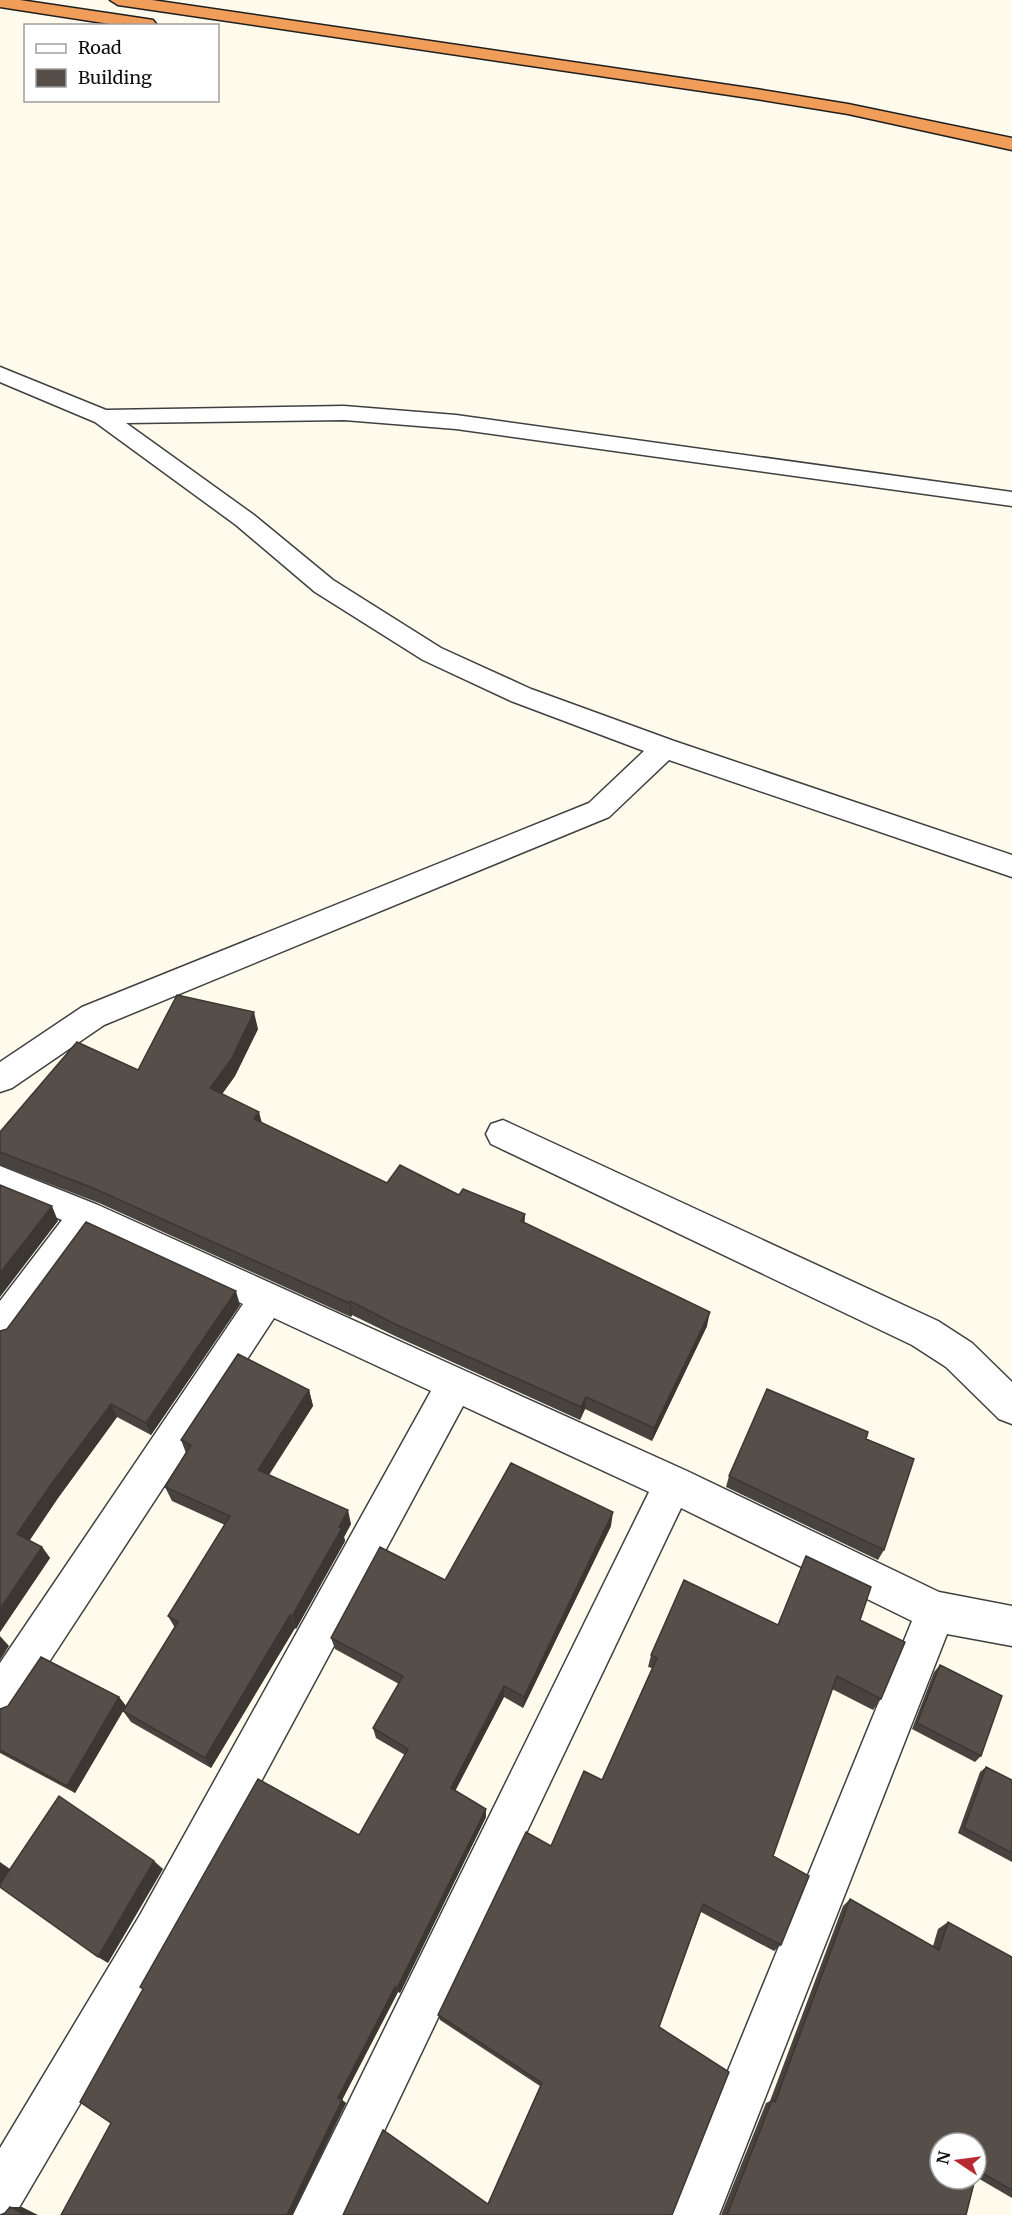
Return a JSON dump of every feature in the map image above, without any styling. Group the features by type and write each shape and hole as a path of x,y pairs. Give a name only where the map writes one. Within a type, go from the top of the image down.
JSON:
{"highway":[{"path":"118,0 756,94 848,109 1012,144"},
{"path":"0,2 146,24"}],"street":[{"path":"0,374 103,417 245,520 324,586 432,654 520,695 664,748 1012,866"},
{"path":"103,417 344,413 456,422 1012,499"},
{"path":"0,1079 93,1016 600,810 664,748"},
{"path":"503,1134 925,1333 959,1355 1012,1407"},
{"path":"0,1180 86,1215 673,1484 936,1612 1012,1626"},
{"path":"0,1329 86,1215"},
{"path":"0,1698 267,1299"},
{"path":"0,2194 156,1931 455,1384"},
{"path":"318,2215 673,1484"},
{"path":"694,2215 936,1612"}],"building":[{"path":"177,995 254,1012 231,1060 210,1088 259,1112 254,1119 387,1183 400,1165 459,1195 463,1189 525,1214 521,1221 710,1312 654,1428 586,1397 581,1407 395,1324 350,1301 349,1303 93,1188 0,1152 0,1132 77,1042 138,1070"},
{"path":"0,1185 52,1206 0,1273"},
{"path":"86,1222 236,1291 146,1423 111,1404 50,1486 17,1534 42,1547 0,1609 0,1331 7,1329"},
{"path":"238,1354 309,1390 258,1470 348,1510 339,1527 342,1528 292,1616 290,1615 205,1758 123,1711 178,1622 168,1616 230,1516 165,1487 191,1445 181,1440"},
{"path":"767,1389 868,1432 866,1439 914,1459 884,1550 729,1476"},
{"path":"511,1463 613,1512 524,1697 504,1686 451,1788 486,1809 397,1988 395,1987 338,2098 342,2100 287,2215 61,2215 111,2123 80,2102 143,1989 140,1987 258,1779 359,1835 408,1749 373,1728 403,1676 331,1638 380,1547 445,1580"},
{"path":"806,1556 871,1587 860,1620 905,1642 881,1699 837,1676 773,1856 809,1876 781,1945 703,1904 659,2027 729,2072 672,2215 343,2215 383,2130 488,2204 542,2083 438,2015 526,1832 551,1846 584,1771 602,1780 657,1658 651,1655 684,1580 778,1625"},
{"path":"41,1657 119,1697 67,1786 0,1750 0,1709 8,1706"},
{"path":"940,1665 1002,1696 981,1756 917,1723"},
{"path":"986,1767 1012,1780 1012,1853 964,1828"},
{"path":"59,1796 154,1861 98,1957 0,1887"},
{"path":"850,1899 939,1950 948,1922 1012,1957 1012,2190 988,2176 988,2131 928,2131 928,2191 972,2191 966,2215 727,2215 772,2100 775,2102"},
{"path":"10,2207 25,2215 0,2215"}]}
